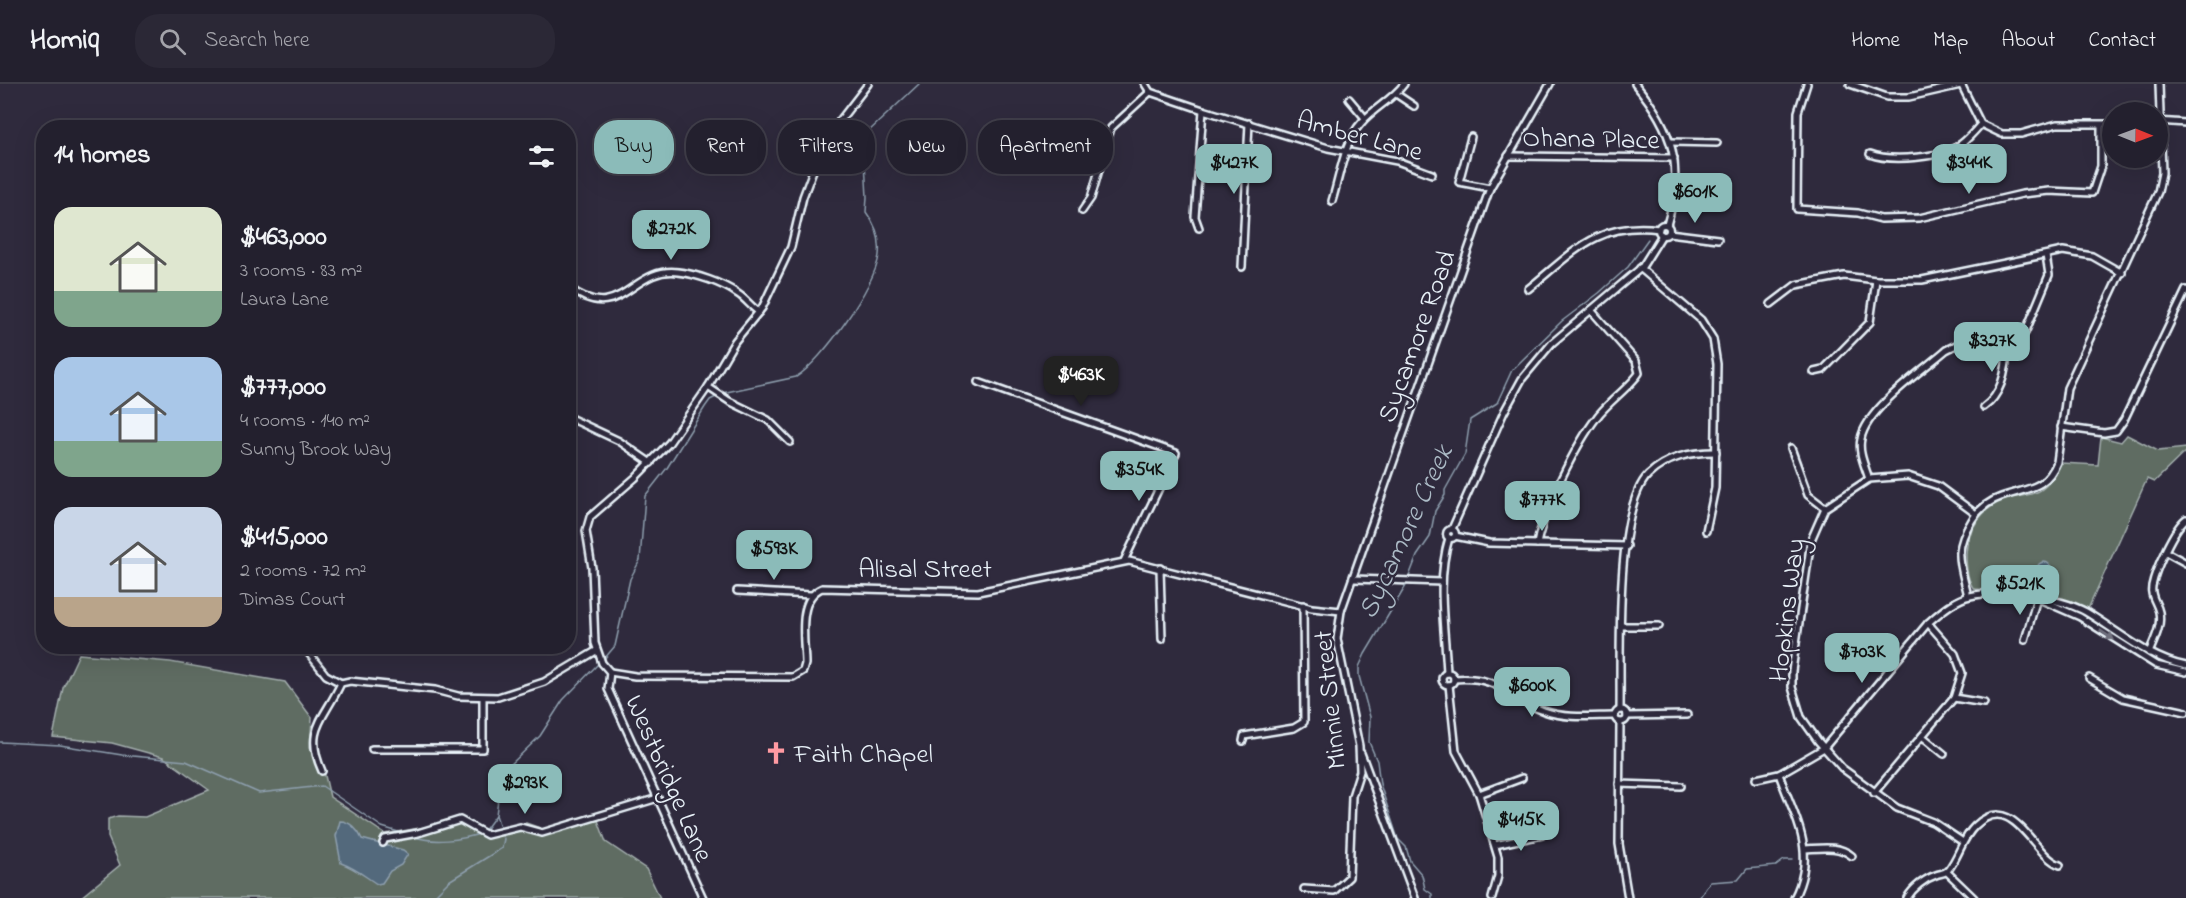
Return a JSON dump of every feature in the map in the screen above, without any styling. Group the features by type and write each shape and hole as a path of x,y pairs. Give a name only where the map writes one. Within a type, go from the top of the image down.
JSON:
{"street":[{"path":"811,595 804,615 803,671 793,677 635,676 610,672 596,651 592,622 592,568 587,524 596,510 651,463 680,429 735,341 759,312 791,247 803,196 820,152 832,130 868,84"},
{"path":"1082,212 1091,198 1111,128 1150,92 1145,84"},
{"path":"1332,201 1353,134 1365,118 1396,94 1404,84"},
{"name":"Sycamore Road","path":"1341,611 1380,495 1490,189 1550,84"},
{"path":"1635,84 1655,108 1671,142 1675,185 1667,225 1669,233"},
{"path":"1807,84 1798,112 1797,209 1858,213 1881,219 1919,218 2022,194 2049,191 2092,193 2101,166 2101,124 2057,124 2021,134 2002,134 1981,124 1961,85 1909,98 1887,97 1850,84"},
{"path":"2159,84 2159,102"},
{"name":"Amber Lane","path":"1150,92 1347,153 1397,161 1432,174"},
{"path":"1396,94 1414,106"},
{"path":"1349,99 1365,118"},
{"path":"1199,228 1195,217 1203,110"},
{"path":"2168,122 2186,123"},
{"path":"1242,267 1249,123"},
{"path":"1870,154 1900,159 1920,157 1960,146 1981,124"},
{"path":"1471,137 1459,182 1490,189"},
{"path":"1671,142 1717,143"},
{"name":"Ohana Place","path":"1508,156 1674,158"},
{"path":"1968,596 1960,560 1960,542 1976,514 1994,501 2030,490 2046,481 2057,462 2067,388 2158,192 2162,168"},
{"path":"1492,898 1498,876 1495,845 1479,794 1456,751 1449,685 1442,679 1447,673 1442,582 1452,529 1504,412 1522,379 1552,343 1640,268 1660,232 1667,225"},
{"path":"1528,289 1592,238 1605,232 1635,226 1660,232 1718,239"},
{"path":"1771,304 1796,285 1844,276 1876,280 1922,280 2063,251 2092,256 2122,273"},
{"path":"1869,479 1860,450 1861,438 1870,418 1946,350 1960,343 1976,340 2007,344 2025,333 2049,275 2046,255"},
{"path":"1640,268 1701,320 1713,339 1717,364 1716,452 1714,500 1706,531"},
{"path":"576,292 588,300 599,302 610,300 657,275 677,272 727,288 739,294 759,312"},
{"path":"1814,372 1823,370 1870,322 1876,280"},
{"path":"2061,427 2104,433 2116,431 2124,420 2186,290"},
{"path":"1537,544 1541,526 1585,433 1611,399 1639,373 1636,361 1592,310"},
{"path":"1984,407 1992,401 2002,380 2007,365 2007,344"},
{"path":"978,382 1176,453 1124,561"},
{"path":"708,387 726,399 768,420 790,442"},
{"path":"576,421 619,441 651,463"},
{"path":"1791,448 1808,495 1825,508"},
{"path":"1614,716 1620,710 1627,546 1631,512 1641,484 1648,476 1674,458 1694,453 1716,452"},
{"name":"Hopkins Way","path":"1963,842 1934,822 1897,808 1842,768 1801,717 1792,687 1792,671 1811,540 1825,508 1869,479 1888,476 1924,479 1949,493 1976,514"},
{"path":"2146,660 2160,622 2159,610 2151,596 2152,585 2176,529 2186,519"},
{"path":"1452,537 1489,543 1627,546"},
{"path":"2166,552 2186,563"},
{"name":"Alisal Street","path":"737,591 811,595 822,588 833,587 978,591 1124,561 1303,605 1341,611"},
{"path":"1160,568 1162,639"},
{"path":"1353,579 1442,582"},
{"path":"1756,779 1779,774 1824,748 1928,623 1943,610 1968,596 2009,594 2075,607 2150,652 2171,663 2186,666"},
{"path":"2025,640 2037,598"},
{"path":"2037,598 2080,616 2146,660 2172,670 2186,672"},
{"path":"1243,741 1244,736 1294,728 1304,722 1303,605"},
{"name":"Minnie Street","path":"1304,889 1334,891 1349,877 1352,796 1360,771 1359,746 1337,639 1341,611"},
{"path":"1874,793 1954,698 1962,673 1955,654 1928,623"},
{"path":"1622,626 1659,626"},
{"path":"310,654 327,675 341,684 361,682 483,698 519,692 544,682 596,651"},
{"name":"Westbridge Lane","path":"610,672 608,689 703,898"},
{"path":"1447,673 1454,679 1486,680 1544,711 1563,715 1614,716 1620,722 1619,844 1628,898"},
{"path":"2089,678 2122,698 2186,712"},
{"path":"1449,685 1454,679"},
{"path":"322,771 312,744 321,717 341,684"},
{"path":"372,749 483,749 483,698"},
{"path":"1954,698 1984,703"},
{"path":"1620,710 1627,716"},
{"path":"1620,722 1627,716 1687,715"},
{"path":"1922,736 1944,754"},
{"path":"1359,746 1415,898"},
{"path":"1779,774 1806,849 1802,883 1794,898"},
{"path":"1479,794 1522,778"},
{"path":"1619,784 1681,786"},
{"path":"383,843 385,839 414,834 460,820 483,832 528,827 542,833 658,798"},
{"path":"1907,898 1922,883 1947,872 1963,842 1982,820 1989,817 2001,816 2021,827 2045,856 2060,865"},
{"path":"1495,845 1542,835"},
{"path":"1806,849 1845,850 1852,856"},
{"path":"1947,872 1960,888 1974,898"}],"green space":[{"path":"2127,435 2158,451 2186,448 2186,451 2154,482 2147,479 2088,609 2046,595 1974,589 1967,573 1967,545 1973,528 1984,513 1998,502 2043,489 2061,463 2098,465 2101,437 2121,442"},
{"path":"79,654 170,662 285,682 312,718 310,747 323,767 330,797 385,834 431,826 460,816 487,831 526,823 543,829 596,815 606,842 646,869 660,898 80,898 120,865 108,837 108,819 118,816 145,817 209,790 163,757 112,743 53,737 63,688"}],"water":[{"path":"2044,562 2049,564 2051,569 2049,574 2044,576 2039,574 2037,569 2039,564"},
{"path":"340,821 353,827 362,839 403,850 408,854 401,865 390,871 382,883 377,884 341,863 336,836"}],"waterway":[{"path":"722,393 796,377 820,355 858,303 876,268 879,255 877,232 866,212 864,145 868,132 919,84"},
{"name":"Sycamore Creek","path":"1408,579 1417,556 1430,537 1435,511 1465,454 1470,420 1497,403 1512,370 1562,321 1628,267 1648,239"},
{"path":"604,659 615,646 630,579 640,560 645,496 667,468 710,400 718,396"},
{"name":"Sycamore Creek","path":"1407,584 1365,654 1359,667 1359,676 1370,717 1369,742 1377,761 1380,784 1398,839 1406,847 1410,861 1422,875 1425,889 1432,894 1432,898"},
{"path":"432,898 449,881 502,848 504,839 496,815 500,782 504,771 540,736 563,700 600,662"},
{"path":"0,742 60,745 122,755 186,761 259,793 322,786 382,827 405,834"},
{"path":"485,830 496,815"},
{"path":"413,836 429,840 447,840 482,833"},
{"path":"1699,898 1710,882 1738,880 1747,869 1776,866 1784,860 1792,860"}],"place":[{"name":"Faith Chapel","path":"776,753"}]}
